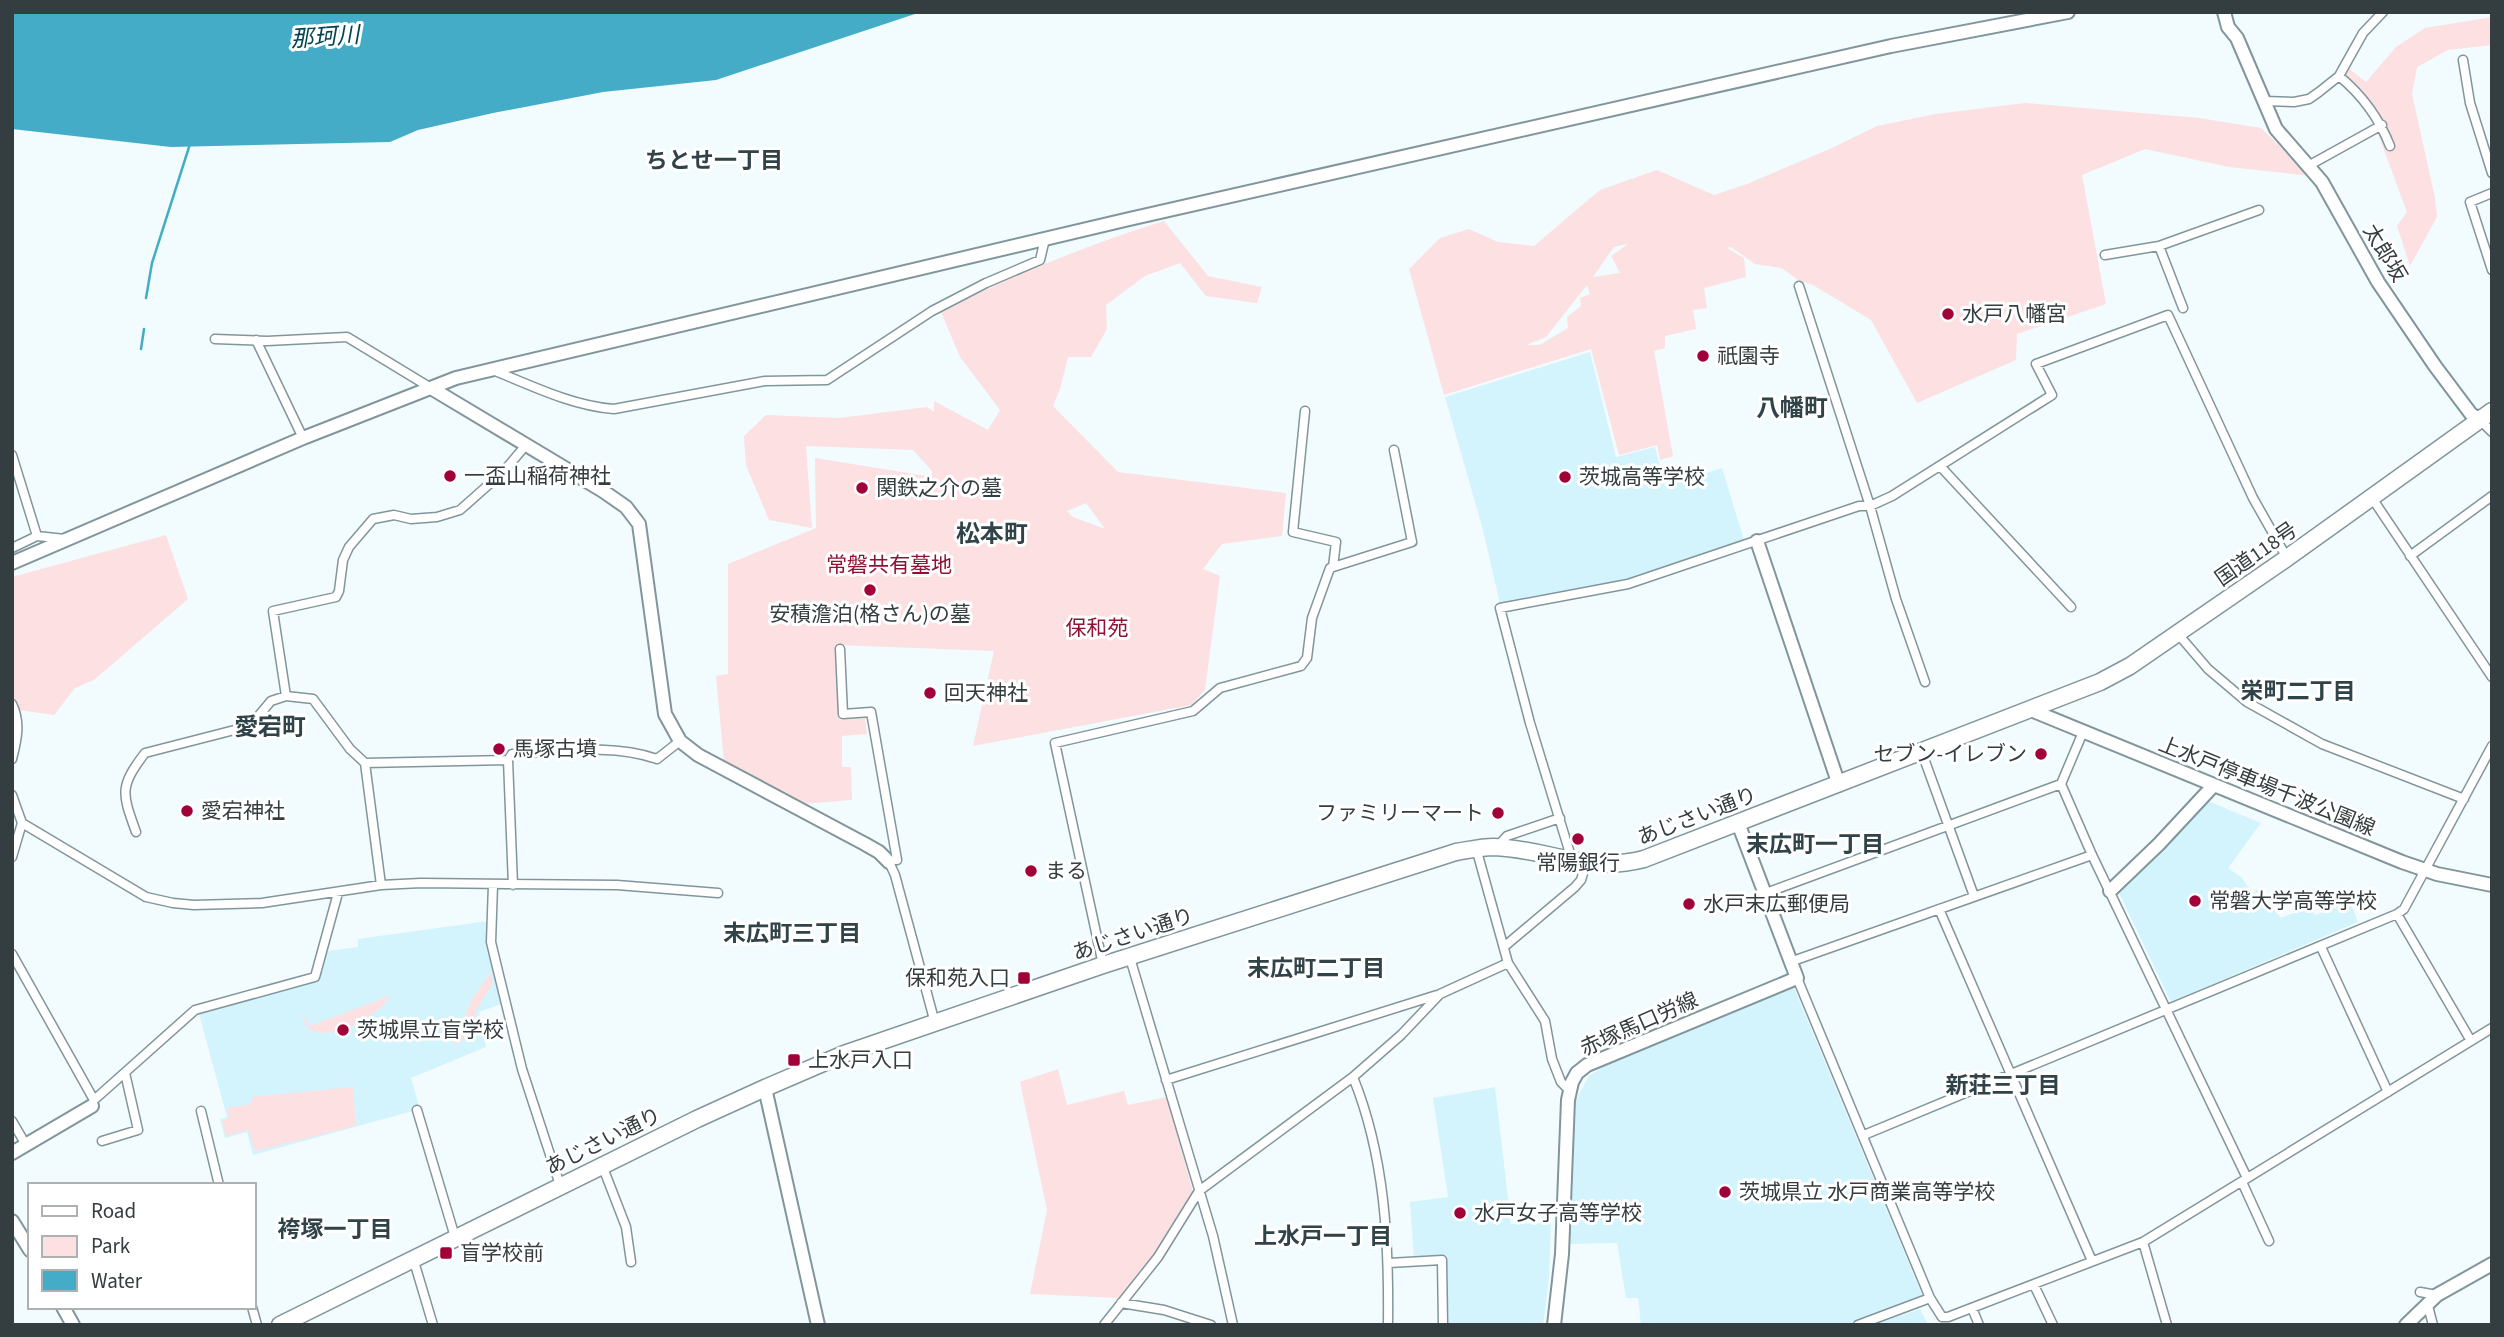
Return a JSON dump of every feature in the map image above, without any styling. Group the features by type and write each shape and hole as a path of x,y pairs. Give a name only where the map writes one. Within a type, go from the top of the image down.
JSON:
{"highway":[{"name":"国道118号","path":"2031,710 2100,682 2130,666 2287,558 2486,415"},
{"name":"あじさい通り","path":"279,1325 602,1165 834,1058 1103,965 1457,852 1497,847 1579,862 1618,864 1644,859 2031,710"}],"street":[{"path":"12,563 303,438 431,388 491,369 1877,49 2068,12"},
{"name":"太郎坂","path":"2224,12 2228,27 2236,38 2276,129 2322,182 2378,282 2435,366 2472,414 2486,415"},
{"path":"2263,101 2294,102 2309,99 2339,76 2363,33 2383,12"},
{"path":"2463,60 2470,103 2492,173"},
{"path":"2339,76 2353,88 2382,125 2390,146"},
{"path":"2308,166 2382,125"},
{"path":"2492,192 2470,202 2492,270"},
{"path":"2105,255 2159,246 2259,210"},
{"path":"491,369 577,402 614,409 765,380 827,380 932,311 986,283 1040,260 1045,239"},
{"path":"2159,246 2182,308"},
{"path":"1799,286 1870,506 1896,599 1925,682"},
{"path":"1505,946 1581,880 1579,862 1560,818 1530,723 1500,608 1628,584 1859,506 1870,506 1892,496 2052,395 2036,364 2168,315 2253,498 2287,558"},
{"path":"215,339 347,337 626,507 639,524 665,715 680,741 698,755 893,861"},
{"path":"256,340 303,438"},
{"path":"1305,411 1293,532 1336,542 1333,567"},
{"path":"2486,415 2492,432"},
{"path":"286,696 273,611 336,597 340,592 343,560 349,547 373,519 394,515 411,519 436,517 460,510 504,471 526,445"},
{"path":"1103,965 1055,743 1193,711 1220,688 1301,666 1307,658 1312,618 1330,568 1412,542 1394,450"},
{"path":"12,455 37,536"},
{"path":"1940,466 2071,607"},
{"path":"2410,556 2492,496"},
{"path":"2372,498 2492,677"},
{"path":"12,548 37,536 68,539"},
{"path":"1757,541 1839,785"},
{"path":"2178,634 2208,669 2247,702 2322,744 2464,799"},
{"path":"840,649 843,714 871,712 893,861 934,1023"},
{"path":"136,832 124,799 124,789 145,753 250,726 271,701 286,696 313,699 350,749 365,763 381,885"},
{"path":"12,704 17,713 18,725 12,759"},
{"name":"上水戸停車場千波公園線","path":"2031,710 2425,871 2492,885"},
{"path":"2083,732 2061,784 2244,1180 2269,1241"},
{"path":"513,885 508,760 512,754 601,750 636,752 657,759 680,741"},
{"path":"1864,1135 2397,914 2404,909 2492,746"},
{"path":"1922,753 1974,896"},
{"path":"365,763 508,760"},
{"path":"1766,893 2061,784"},
{"path":"2110,891 2213,786"},
{"path":"12,795 22,823 12,857"},
{"path":"1497,847 1507,836 1560,818"},
{"path":"22,823 146,897 194,905 262,903 381,885 421,883 617,886 718,894"},
{"path":"1738,823 1790,962 1930,1298 1942,1317 2034,1285 2143,1242 2492,1028"},
{"path":"1476,848 1508,963 1545,1021 1552,1059 1561,1082 1569,1090 1562,1254 1554,1325"},
{"path":"1790,962 2092,855"},
{"path":"493,885 491,942 522,1069 561,1185"},
{"path":"12,1153 93,1103 195,1010 315,977 338,893"},
{"path":"1939,909 2092,1261"},
{"path":"2397,914 2470,1041"},
{"path":"2321,947 2388,1092"},
{"path":"12,954 93,1103"},
{"path":"1130,958 1199,1191 1233,1325"},
{"path":"1166,1080 1440,994 1508,963"},
{"name":"赤塚馬口労線","path":"1569,1090 1577,1073 1587,1065 1797,978"},
{"path":"1104,1325 1158,1258 1199,1191 1353,1077 1401,1035 1440,994"},
{"path":"103,1141 138,1130 125,1073"},
{"path":"1353,1077 1376,1149 1389,1263 1388,1325"},
{"path":"765,1088 818,1325"},
{"path":"417,1110 455,1237"},
{"path":"201,1111 219,1183"},
{"path":"12,1121 26,1145"},
{"path":"602,1165 626,1227 631,1262"},
{"path":"12,1221 28,1247"},
{"path":"2143,1242 2166,1325"},
{"path":"413,1258 433,1325"},
{"path":"1389,1263 1442,1260 1443,1325"},
{"path":"2406,1325 2437,1295 2492,1264"},
{"path":"2034,1285 2053,1325"},
{"path":"2420,1292 2437,1295"},
{"path":"1858,1325 1930,1298"},
{"path":"1121,1303 1164,1310 1211,1325"},
{"path":"2428,1306 2433,1325"},
{"path":"1972,1308 1979,1325"},
{"path":"64,1309 73,1325"}],"shaded area":[{"name":"茨城高等学校","path":"1590,352 1616,457 1655,447 1665,486 1722,468 1745,543 1627,581 1500,604 1483,530 1445,397"},
{"name":"常磐大学高等学校","path":"2208,801 2261,823 2228,868 2241,877 2253,893 2258,889 2281,918 2310,907 2315,915 2350,902 2358,922 2171,1002 2119,893"},
{"name":"茨城県立盲学校","path":"488,921 488,943 502,1004 479,1012 486,1047 411,1078 420,1109 253,1155 247,1132 225,1138 220,1119 227,1117 199,1014 214,1007 318,982 327,951 358,947 358,939"},
{"name":"茨城県立 水戸商業高等学校","path":"1794,988 1923,1297 1846,1325 1641,1325 1638,1298 1626,1298 1617,1243 1570,1244 1576,1100 1589,1076 1615,1059"},
{"name":"水戸女子高等学校","path":"1495,1087 1511,1224 1551,1223 1549,1278 1543,1325 1446,1325 1445,1258 1414,1259 1410,1202 1448,1197 1433,1098"},
{"path":"1920,1309 1928,1325 1874,1325"}],"green space":[{"path":"2492,17 2492,45 2448,50 2417,67 2412,94 2437,217 2410,266 2397,226 2407,212 2365,99 2341,76 2347,67 2366,82 2396,47 2425,28"},
{"path":"2025,103 2199,118 2261,128 2310,176 2229,167 2145,149 2082,175 2106,304 2017,334 2016,360 1917,403 1871,320 1813,285 1798,280 1782,268 1755,264 1731,247 1727,248 1744,258 1746,277 1704,288 1707,308 1693,310 1696,329 1665,336 1665,348 1654,351 1673,456 1660,460 1657,445 1619,455 1591,349 1444,395 1409,269 1440,238 1469,229 1498,242 1534,246 1600,190 1657,170 1714,195 1747,184 1877,126 1936,114","holes":["1626,244 1611,256 1620,273 1593,277 1614,247","1587,285 1590,294 1580,298 1581,306 1567,317 1568,328 1540,345 1526,345 1546,337"]},
{"path":"1164,221 1208,276 1262,287 1257,303 1206,296 1180,263 1145,276 1106,305 1107,329 1091,357 1068,357 1053,406 1118,472 1286,493 1282,536 1222,544 1203,569 1220,576 1205,690 1191,705 973,746 994,651 837,645 841,720 865,718 867,734 842,736 842,767 851,767 852,800 801,804 724,762 716,676 728,674 728,564 816,528 815,458 927,476 932,489 932,471 913,450 806,446 812,528 769,520 746,465 744,436 766,415 839,418 927,407 934,412 934,401 988,430 1000,410 960,357 941,312 1023,273","holes":["1086,503 1105,529 1073,517 1067,511"]},
{"path":"166,535 188,599 94,680 75,688 54,715 12,709 12,577"},
{"path":"491,972 493,983 476,1010 472,1035 453,1046 472,999"},
{"path":"392,995 369,1017 335,1032 313,1031 306,1025 302,1014 310,1026"},
{"path":"1058,1069 1067,1105 1124,1091 1128,1105 1167,1097 1193,1192 1166,1240 1120,1298 1030,1294 1047,1210 1020,1082"},
{"path":"353,1087 356,1126 255,1151 248,1130 226,1136 222,1121 229,1118 227,1108 251,1104 251,1097"}],"water":[{"name":"那珂川","path":"12,12 921,12 716,80 603,92 418,130 390,142 171,147 12,129"}],"waterway":[{"path":"146,298 152,263 190,144"},
{"path":"141,349 144,329"}],"place":[{"name":"水戸八幡宮","path":"1948,314"},
{"name":"祇園寺","path":"1703,356"},
{"name":"一盃山稲荷神社","path":"450,476"},
{"name":"茨城高等学校","path":"1565,477"},
{"name":"関鉄之介の墓","path":"862,488"},
{"name":"安積澹泊(格さん)の墓","path":"870,590"},
{"name":"回天神社","path":"930,693"},
{"name":"馬塚古墳","path":"499,749"},
{"name":"セブン-イレブン","path":"2041,754"},
{"name":"愛宕神社","path":"187,811"},
{"name":"ファミリーマート","path":"1498,813"},
{"name":"常陽銀行","path":"1578,839"},
{"name":"まる","path":"1031,871"},
{"name":"常磐大学高等学校","path":"2195,901"},
{"name":"水戸末広郵便局","path":"1689,904"},
{"name":"保和苑入口","path":"1024,978"},
{"name":"茨城県立盲学校","path":"343,1030"},
{"name":"上水戸入口","path":"794,1060"},
{"name":"茨城県立 水戸商業高等学校","path":"1725,1192"},
{"name":"水戸女子高等学校","path":"1460,1213"},
{"name":"盲学校前","path":"446,1253"}],"district":[{"name":"ちとせ一丁目","path":"714,160"},
{"name":"八幡町","path":"1792,408"},
{"name":"松本町","path":"992,534"},
{"name":"栄町二丁目","path":"2298,691"},
{"name":"愛宕町","path":"270,727"},
{"name":"末広町一丁目","path":"1815,844"},
{"name":"末広町三丁目","path":"792,933"},
{"name":"末広町二丁目","path":"1316,968"},
{"name":"新荘三丁目","path":"2003,1085"},
{"name":"袴塚一丁目","path":"335,1229"},
{"name":"上水戸一丁目","path":"1323,1236"}],"park label":[{"name":"常磐共有墓地","path":"889,565"},
{"name":"保和苑","path":"1097,628"}]}
